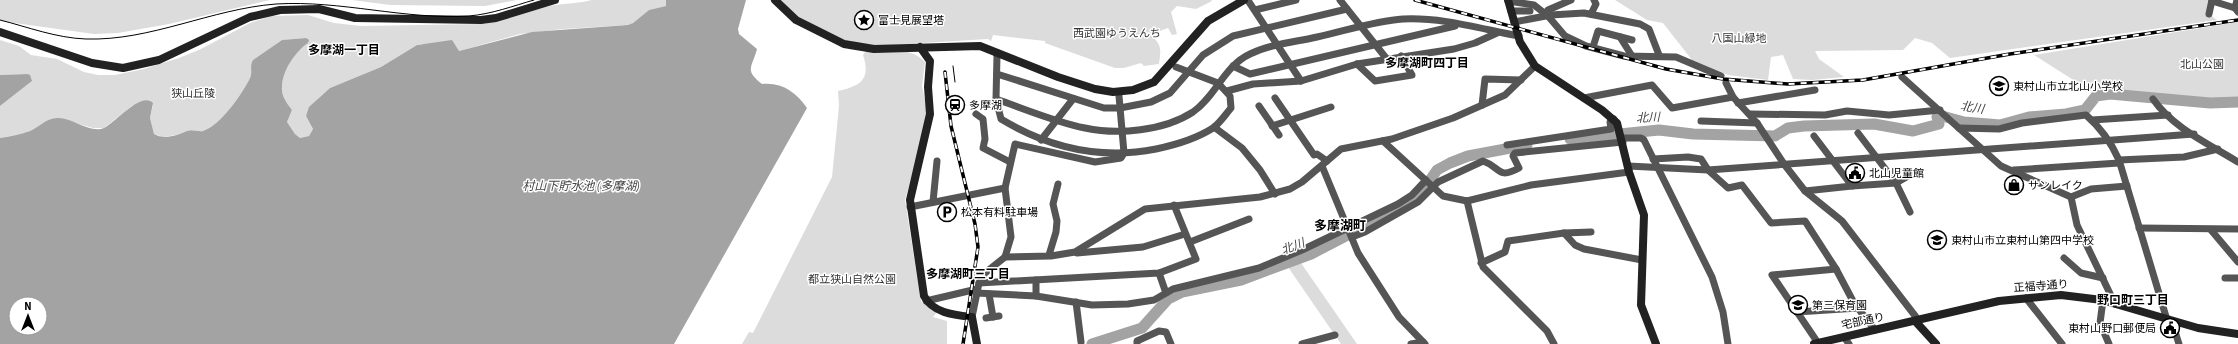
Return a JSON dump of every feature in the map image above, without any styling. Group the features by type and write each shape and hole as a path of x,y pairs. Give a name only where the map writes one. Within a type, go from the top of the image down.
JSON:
{"street":[{"path":"0,32 92,63 123,68 159,60 250,17 275,10 319,9 371,19 481,20 496,18 555,0"},
{"path":"775,0 796,20 844,44 874,49 971,45 985,47 1048,74 1108,92 1127,92 1154,82 1208,21 1247,1 1255,10 1301,80"},
{"path":"1255,10 1296,0"},
{"path":"1340,0 1386,58"},
{"path":"1514,22 1549,12 1571,0"},
{"path":"1591,14 1596,4 1594,0"},
{"path":"2209,14 2212,0 2237,10 2237,0"},
{"path":"1656,344 1641,305 1644,215 1628,169 1622,137 1614,119 1535,66 1518,36 1508,1 1530,1 1549,12 1564,33 1573,40 1593,47 1632,56 1659,56 1692,61 1705,71 1721,76"},
{"path":"997,74 1098,107 1120,108 1151,102 1164,97 1170,93 1203,55 1233,36 1347,9"},
{"path":"1511,11 1530,11"},
{"path":"1549,12 1591,14 1647,27 1659,56"},
{"path":"996,99 1056,119 1096,130 1122,131 1148,127 1185,116 1203,103 1233,66 1251,53 1278,46 1362,27 1407,20 1423,20 1518,36"},
{"path":"1233,66 1250,74 1292,66 1458,26"},
{"path":"1593,47 1598,31 1632,40"},
{"path":"1227,91 1253,84 1301,80 1357,64 1465,46 1497,33"},
{"path":"1620,37 1632,56"},
{"path":"920,47 930,61 928,87 930,114 912,189 910,206 926,301 937,309 972,317"},
{"path":"998,55 996,99 1001,119 1041,140 1074,150 1124,153 1181,143 1198,137 1214,127 1231,108 1230,96 1227,91 1218,83 1176,67"},
{"path":"1357,64 1375,82 1412,75 1401,56"},
{"path":"1073,253 1085,248 1130,214 1150,208 1275,194 1296,186 1341,149 1383,141 1454,118 1504,95 1535,66"},
{"path":"1902,77 2002,166 2071,197 2091,189 2126,186"},
{"path":"1482,105 1485,79 1521,80"},
{"path":"1726,83 1733,97 1757,123 1784,164 1805,191 1842,221 1916,318 1916,322 1936,344"},
{"path":"1584,98 1652,85 1672,108 1733,97"},
{"path":"1738,103 1815,90"},
{"path":"977,344 972,317 977,288 986,273 1004,257 1012,233 1005,188 1015,144 1100,163 1122,158 1124,153 1119,96"},
{"path":"1275,98 1314,155 1317,154 1325,163 1349,232 1358,253 1399,316 1424,343"},
{"path":"1041,140 1073,99"},
{"path":"2153,99 2156,106 2168,115 2194,134 2238,162"},
{"path":"1259,106 1279,135"},
{"path":"1272,126 1330,107"},
{"path":"1750,114 1772,113 1825,115 1847,111 1889,115 1942,112"},
{"path":"976,114 983,119 985,139 984,148 1010,162"},
{"path":"1958,126 2004,128 2022,123 2086,115 2092,120 2110,140 2119,161 2139,228 2179,344"},
{"path":"2092,120 2168,115"},
{"path":"1506,145 1610,129 1610,122 1614,119"},
{"path":"1701,121 1757,123"},
{"path":"1214,127 1242,148 1260,170 1275,194"},
{"path":"1858,133 1896,183 1910,212"},
{"path":"1383,141 1444,196 1467,201 1481,199 1531,184 1628,169 1657,167 1681,171 1708,170 2194,134"},
{"path":"1814,136 1852,186"},
{"path":"977,288 989,294 1036,296 1101,305 1141,303 1154,300 1173,289 1259,268 1349,232 1398,204 1429,183 1438,182 1483,161 1500,174 1518,169 1519,166 1513,156 1515,152 1622,137 1641,138 1712,277 1723,312 1728,344"},
{"path":"2011,170 2184,157 2218,149"},
{"path":"1653,159 1688,157 1701,159 1708,170 1728,188 1742,184 1771,223 1805,221 1836,269 1858,308 1876,330"},
{"path":"933,202 937,161"},
{"path":"1805,191 1896,183 1910,175"},
{"path":"1049,254 1056,232 1057,221 1053,204 1058,184"},
{"path":"910,206 1005,188"},
{"path":"2071,197 2077,225 2115,304"},
{"path":"1467,201 1481,263 1499,285 1547,331 1554,344"},
{"path":"926,301 977,288 1036,280 1159,273 1196,259 1174,205"},
{"path":"1190,242 1249,219"},
{"path":"2139,228 2211,230 2238,229"},
{"path":"2211,230 2238,262"},
{"path":"1481,263 1505,252 1508,241 1541,235 1592,232"},
{"path":"1564,233 1576,245 1584,249 1642,260"},
{"path":"1004,257 1143,247 1185,234"},
{"path":"2064,258 2081,273 2103,278"},
{"path":"1816,344 1772,275 1836,269"},
{"path":"1159,273 1166,293"},
{"path":"2225,278 2238,278"},
{"path":"1036,280 1036,296"},
{"path":"989,294 993,317"},
{"name":"正福寺通り","path":"1916,322 1993,302 2060,295 2082,296 2103,300 2195,328 2238,334"},
{"path":"2026,298 2062,344"},
{"path":"2103,300 2098,317 2098,324 2109,344"},
{"path":"1076,302 1082,340 1081,342"},
{"path":"1797,312 1858,308"},
{"name":"宅部通り","path":"1816,344 1846,340 1876,330 1916,322"},
{"path":"1137,344 1137,341 1159,331 1166,332 1171,344"},
{"path":"1302,344 1335,335"},
{"path":"1411,344 1424,343"}],"green space":[{"path":"0,0 270,0 169,24 118,33 94,34 0,21"},
{"path":"352,0 517,0 485,6 390,5"},
{"name":"狭山丘陵","path":"592,0 666,0 666,6 649,10 633,23 628,25 563,29 520,34 459,51 421,44 417,45 381,67 330,88 317,100 306,116 313,129 309,136 300,138 295,134 287,122 292,110 283,96 282,87 284,74 290,62 298,51 308,43 306,38 282,40 253,60 251,64 250,78 242,92 224,116 210,128 203,131 189,130 171,136 154,134 150,118 153,105 133,105 104,128 93,128 57,118 50,120 26,133 0,138 0,106 32,81 27,74 0,75 0,40 19,46 31,55 57,59 84,72 98,75 115,75 144,69 179,58 201,49 250,23 271,16 308,15 334,23 361,26 481,24 498,21 538,9"},
{"name":"西武園ゆうえんち","path":"781,0 1212,1 1196,9 1177,6 1171,12 1177,34 1172,35 1168,28 1151,34 1160,48 1159,64 1144,66 1141,63 1124,68 1115,68 1045,43 1045,41 993,35 991,41 988,39 875,46 850,42 837,38 799,17"},
{"name":"八国山緑地","path":"1615,0 2210,0 2208,13 2217,20 1950,58 1932,43 1915,38 1903,50 1815,51 1819,59 1844,77 1812,80 1793,79 1783,55 1771,57 1768,80 1728,75 1692,60 1663,23 1647,20"},
{"name":"北山公園","path":"2238,22 2238,97 2216,101 2110,91 2094,93 2034,55"},
{"name":"都立狭山自然公園","path":"866,51 905,51 919,57 925,62 922,86 928,116 905,200 922,303 937,312 933,317 947,321 947,344 742,344 749,332 753,333 832,177 839,106 838,91 853,87 865,76 866,70 863,55"},
{"path":"1301,263 1357,344 1341,344 1288,267"}],"water":[{"name":"村山下貯水池 (多摩湖)","path":"666,0 746,0 738,29 739,34 757,49 751,72 762,84 782,86 788,89 803,102 807,108 674,344 0,344 0,138 26,132 53,118 63,118 93,129 104,128 135,104 148,100 153,103 150,118 154,134 166,137 189,130 203,131 210,128 224,116 242,92 250,78 251,64 253,60 282,40 306,38 309,40 308,43 298,51 290,62 284,75 282,87 283,96 292,110 287,122 295,134 300,138 309,136 313,129 306,116 309,107 330,88 381,67 417,45 452,40 459,51 532,32 628,25 633,23 649,10 666,6"},
{"path":"0,75 30,75 32,81 0,106"}],"waterway":[{"name":"北川","path":"1570,139 1659,130 1693,134 1775,136 1788,128 1804,126 1874,124 1913,131 1939,124 1937,117 1942,116 1964,122 2000,125 2029,117 2066,114 2085,110 2096,96 2110,94 2210,103 2238,102"},
{"name":"北川","path":"1092,344 1142,328 1168,299 1182,292 1241,280 1311,254 1417,199 1437,170 1450,163 1468,156 1527,145"}],"tram line":[{"path":"0,20 64,37 86,39 134,35 228,12 276,4 325,5 421,15 469,16 486,14 534,0"},
{"path":"886,18 917,24"},
{"path":"953,66 955,82"}],"railway":[{"path":"1415,0 1666,69 1723,79 1788,84 1863,80 2010,54 2238,20"},
{"path":"945,72 951,126 975,224 978,247 963,344"}],"place":[{"name":"富士見展望塔","path":"864,20"},
{"name":"東村山市立北山小学校","path":"1999,86"},
{"name":"多摩湖","path":"955,105"},
{"name":"北山児童館","path":"1855,173"},
{"name":"サンレイク","path":"2014,185"},
{"name":"松本有料駐車場","path":"947,212"},
{"name":"東村山市立東村山第四中学校","path":"1937,240"},
{"name":"第三保育園","path":"1798,305"},
{"name":"東村山野口郵便局","path":"2170,328"}],"district":[{"name":"多摩湖一丁目","path":"344,50"},
{"name":"多摩湖町四丁目","path":"1427,63"},
{"name":"多摩湖町","path":"1340,226"},
{"name":"多摩湖町三丁目","path":"968,274"},
{"name":"野口町三丁目","path":"2133,300"}]}
